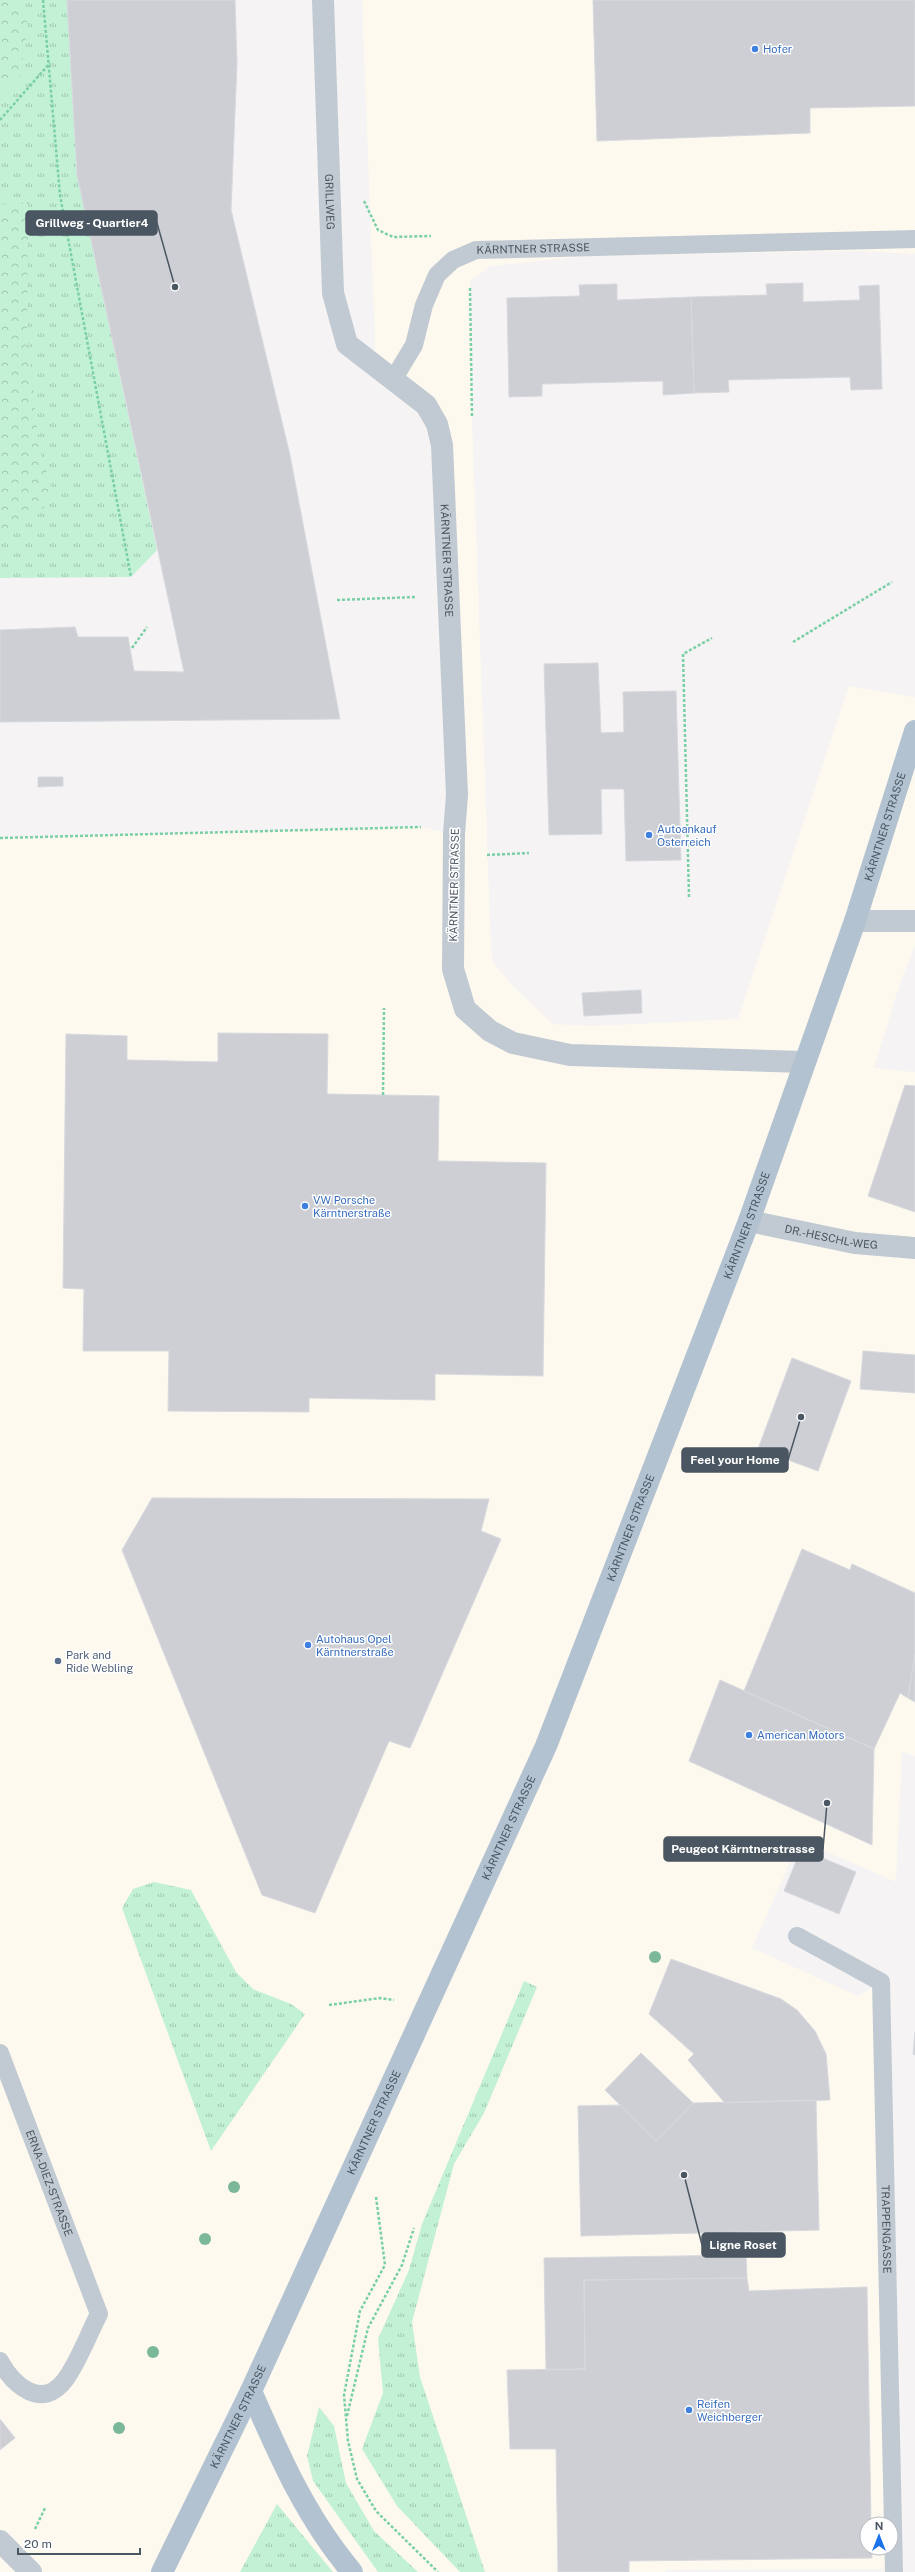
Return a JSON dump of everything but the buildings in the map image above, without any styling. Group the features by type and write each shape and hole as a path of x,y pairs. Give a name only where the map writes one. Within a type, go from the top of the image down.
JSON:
{"main road":[{"name":"KÄRNTNER STRASSE","path":"162,2572 251,2391 546,1746 749,1221 855,921 915,731"},
{"path":"251,2391 290,2481 328,2543 352,2572"}],"street":[{"name":"GRILLWEG","path":"323,0 333,293 346,344 393,380"},
{"name":"KÄRNTNER STRASSE","path":"393,380 426,405 437,424 442,445 457,795 454,834 453,969 465,1009 490,1031 513,1043 570,1055 804,1062"},
{"path":"855,921 915,921"},
{"name":"DR.-HESCHL-WEG","path":"749,1221 855,1243 915,1248"},
{"path":"0,2541 31,2572"}],"lane":[{"name":"KÄRNTNER STRASSE","path":"393,380 414,345 424,305 437,275 453,260 476,250 915,239"},
{"name":"TRAPPENGASSE","path":"797,1936 881,1982 894,2572"},
{"name":"ERNA-DIEZ-STRASSE","path":"0,2053 99,2314 65,2380 56,2389 44,2393 30,2393 8,2376 0,2361"}],"path":[{"path":"43,0 50,63 60,195 131,577"},
{"path":"0,120 50,63"},
{"path":"793,642 892,582"},
{"path":"337,600 449,595"},
{"path":"132,648 147,627"},
{"path":"689,897 683,654 712,638"},
{"path":"0,838 422,827 454,834"},
{"path":"487,855 529,853"},
{"path":"383,1095 384,1008"},
{"path":"329,2005 380,1998 425,2008"},
{"path":"376,2194 379,2208 384,2265 360,2311 344,2395 348,2440 357,2478 376,2511 438,2572"},
{"path":"346,2418 368,2328 402,2265 414,2228"}],"shaded area":[{"path":"362,0 915,0 915,254 861,251 588,256 490,266 470,281 472,418 491,948 493,963 517,990 553,1024 592,1026 738,1019 849,686 915,697 915,945 900,984 874,1068 915,1072 915,1756 902,1752 896,1882 800,1840 752,1948 858,1996 881,1982 892,2516 859,2516 859,2556 893,2556 893,2569 666,2570 665,2572 0,2572 0,838 422,827 453,834 437,424 376,367"}],"green space":[{"path":"0,0 67,0 77,175 157,550 131,577 0,578"},
{"path":"0,0 20,0 28,25 19,80 0,94"},
{"path":"28,202 27,329 39,447 51,487 46,506 15,528 0,528 0,205"},
{"path":"154,1882 191,1890 236,1972 253,1989 291,2004 305,2014 211,2151 122,1908 133,1889"},
{"path":"524,1981 537,1987 484,2113 454,2164 412,2322 420,2377 485,2572 460,2572 397,2506 362,2449 383,2393 378,2339 409,2270 422,2224"},
{"path":"319,2407 334,2426 346,2483 374,2531 418,2572 378,2572 313,2481 307,2456"},
{"path":"277,2504 333,2572 240,2572"}],"place":[{"name":"Hofer","path":"755,49"},
{"name":"Grillweg - Quartier4","path":"175,287"},
{"name":"Autoankauf Österreich","path":"649,835"},
{"name":"VW Porsche Kärntnerstraße","path":"305,1206"},
{"name":"Feel your Home","path":"801,1417"},
{"name":"Autohaus Opel Kärntnerstraße","path":"308,1645"},
{"name":"Park and Ride Webling","path":"58,1661"},
{"name":"American Motors","path":"749,1735"},
{"name":"Peugeot Kärntnerstrasse","path":"827,1803"},
{"name":"Ligne Roset","path":"684,2175"},
{"name":"Reifen Weichberger","path":"689,2410"}]}
